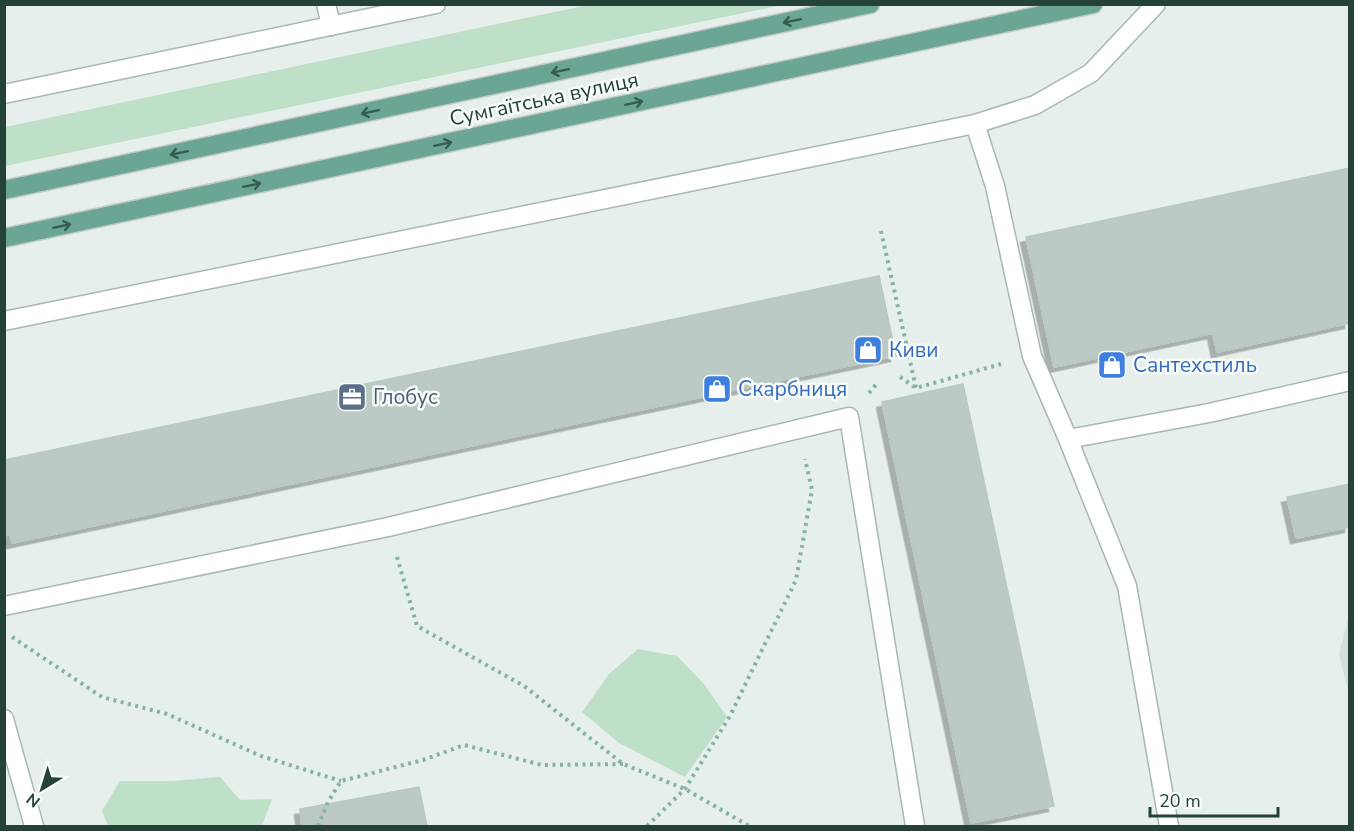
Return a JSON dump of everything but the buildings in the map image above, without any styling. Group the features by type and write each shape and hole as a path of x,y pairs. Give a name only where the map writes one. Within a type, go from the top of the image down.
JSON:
{"main road":[{"name":"Сумгаїтська вулиця","path":"4,190 870,4"},
{"name":"Сумгаїтська вулиця","path":"4,238 1093,4"}],"lane":[{"path":"326,4 331,26"},
{"path":"4,94 436,4"},
{"path":"4,321 975,124 1035,105 1091,73 1156,4"},
{"path":"975,124 995,186 1032,356 1127,586 1169,826"},
{"path":"1068,439 1209,413 1350,381"},
{"path":"4,606 388,527 849,417 915,826"},
{"path":"4,719 34,826"}],"path":[{"path":"881,231 916,388"},
{"path":"900,377 916,388 1032,356"},
{"path":"647,826 685,789 730,716 796,580 813,490 797,430"},
{"path":"388,527 417,626 524,686 623,764 685,789 749,826"},
{"path":"4,632 102,697 167,714 261,756 341,781 423,760 464,744 542,765 623,764"},
{"path":"318,826 328,802 341,781"}],"shaded area":[{"path":"1350,615 1349,695 1339,654"}],"green space":[{"path":"593,4 782,5 5,166 5,127"},
{"path":"638,649 677,656 704,684 727,717 685,777 619,743 582,712 609,674"},
{"path":"220,777 240,800 272,799 262,826 108,826 102,811 120,781 173,781"}],"place":[{"name":"Киви","path":"868,350"},
{"name":"Сантехстиль","path":"1112,365"},
{"name":"Скарбниця","path":"717,389"},
{"name":"Глобус","path":"352,397"}]}
